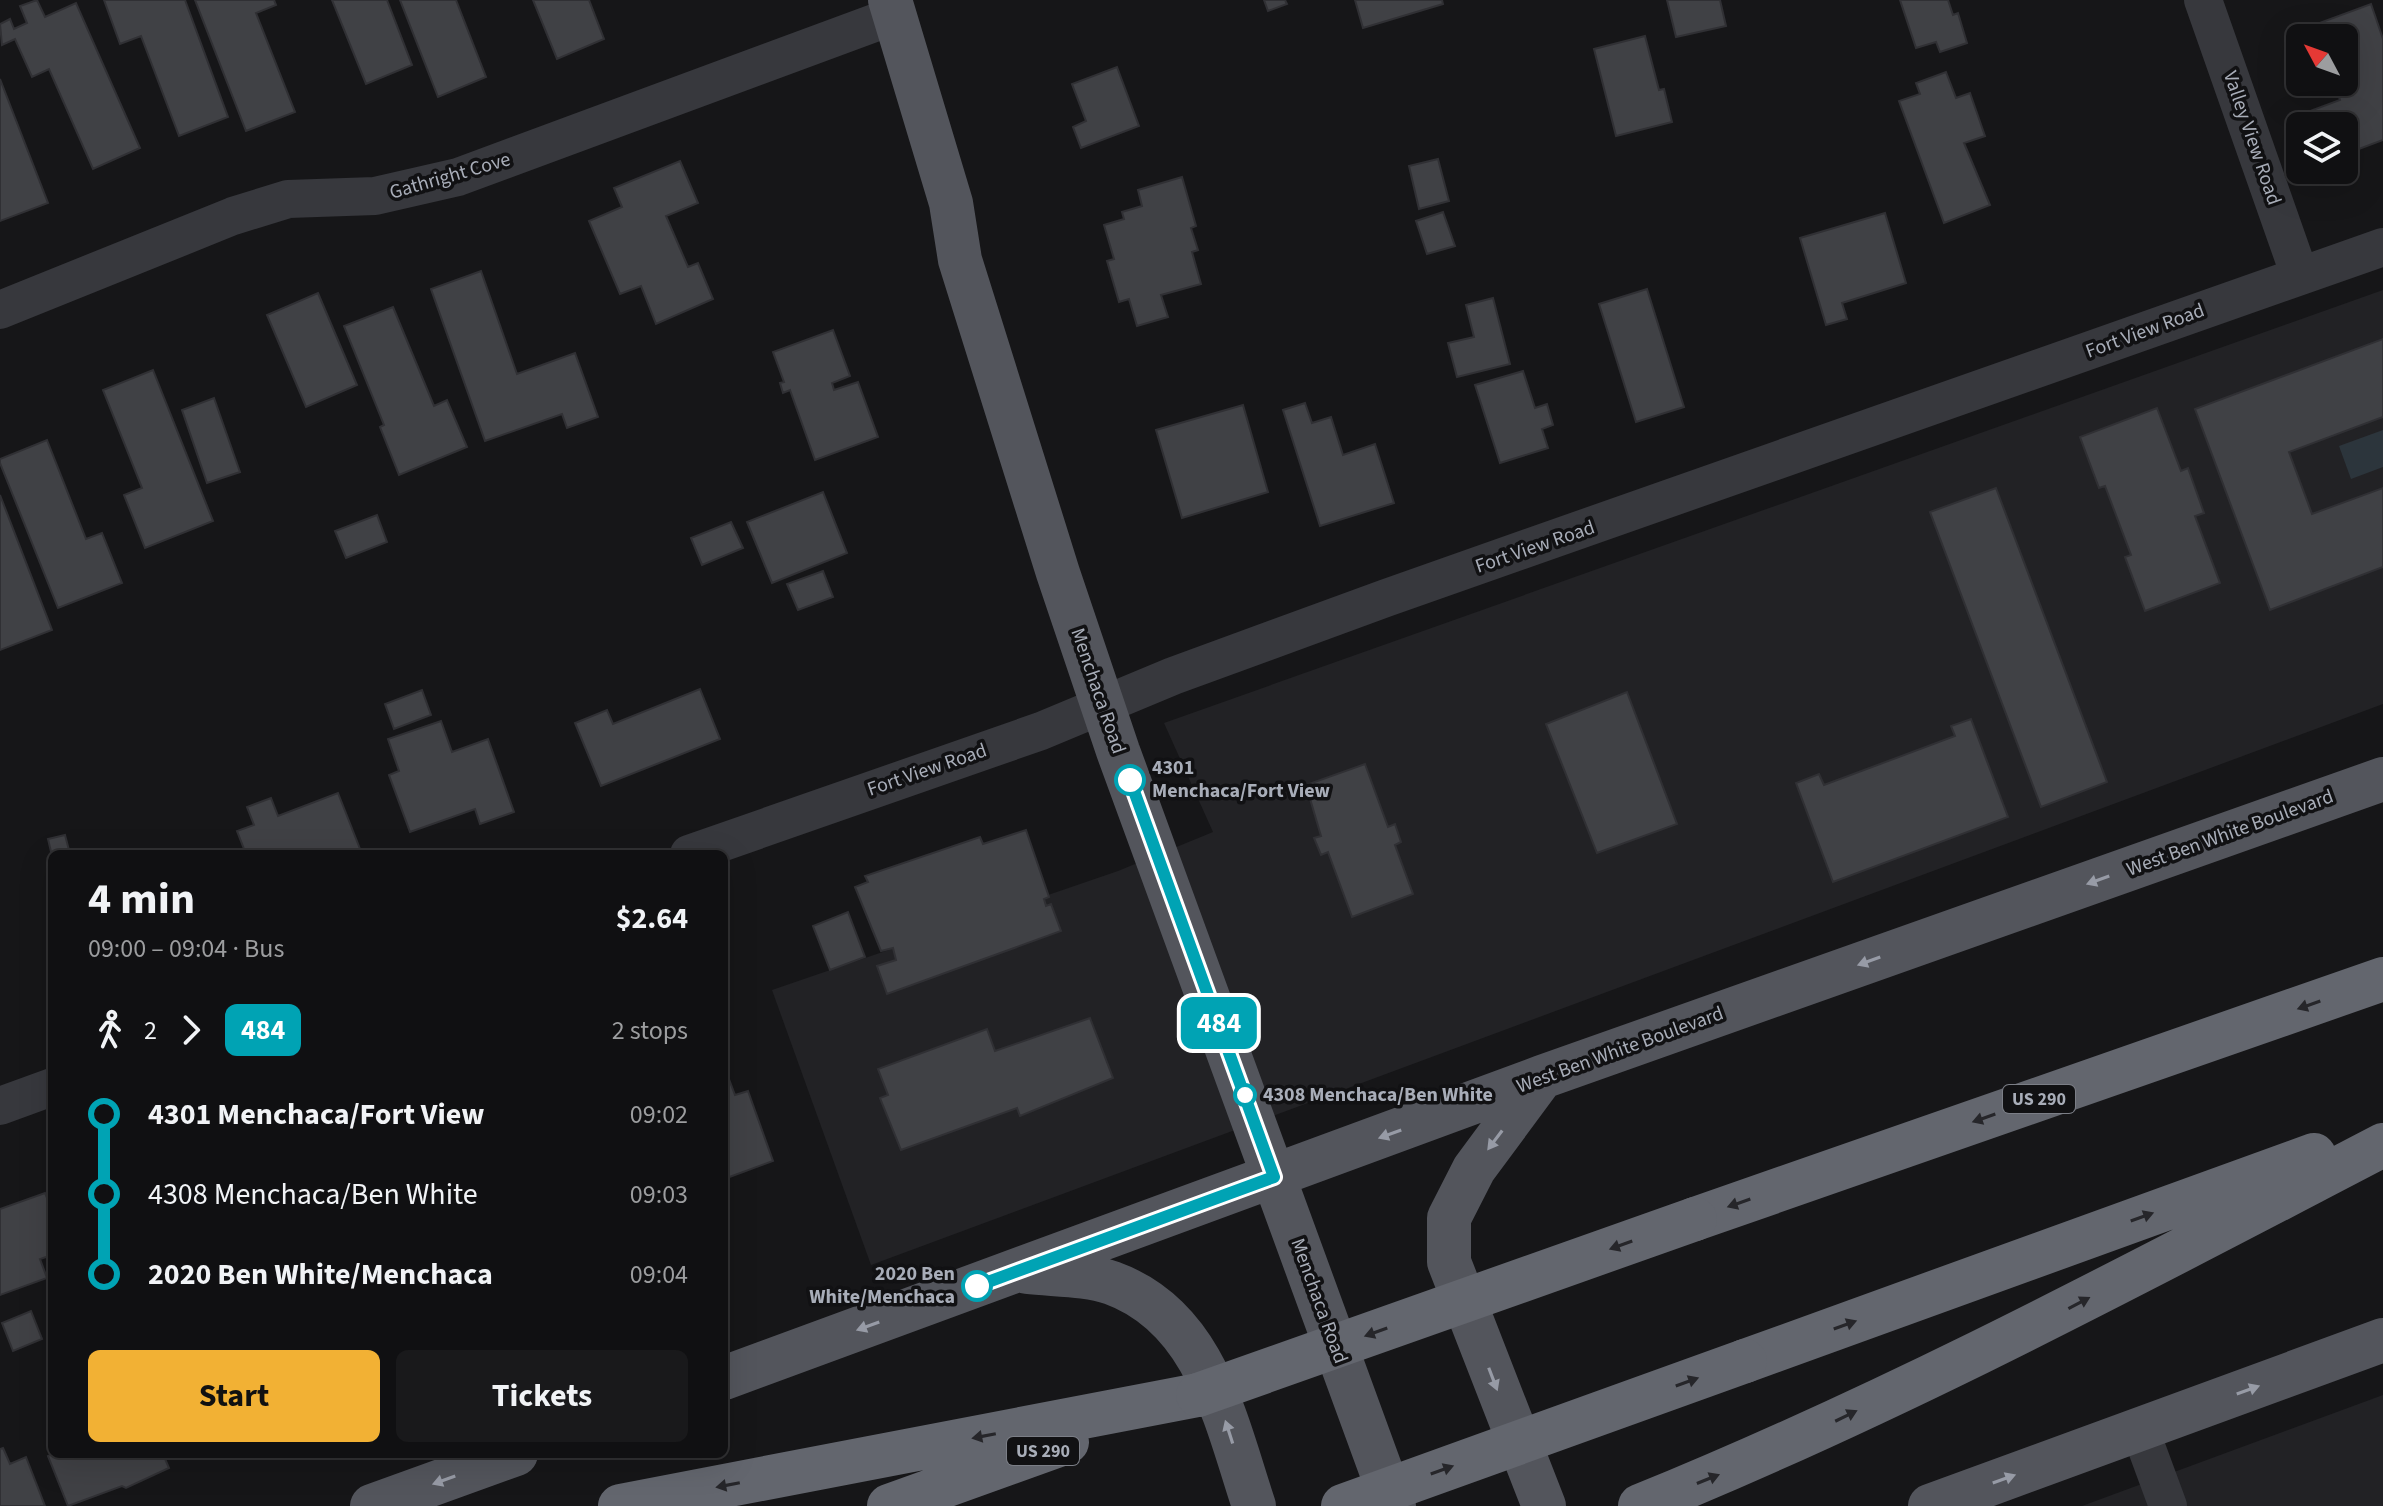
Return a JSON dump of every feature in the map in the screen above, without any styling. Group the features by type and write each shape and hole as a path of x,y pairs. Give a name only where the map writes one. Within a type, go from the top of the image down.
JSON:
{"highway":[{"name":"US 290","path":"889,1506 1695,1219 2383,979"},
{"path":"1343,1506 2383,1130"},
{"path":"1640,1506 1776,1451 2055,1315 2383,1145"},
{"path":"620,1506 1198,1395"}],"main road":[{"name":"Menchaca Road","path":"893,8 951,203 960,260 1018,453 1103,706 1394,1506"},
{"name":"West Ben White Boulevard","path":"728,1377 1542,1077 2383,779"},
{"path":"1542,1077 1474,1169 1449,1218 1449,1262 1544,1506"},
{"path":"1020,1271 1111,1282 1166,1314 1208,1370 1254,1506"},
{"path":"1930,1506 2383,1340"},
{"path":"372,1506 505,1458"}],"street":[{"name":"Valley View Road","path":"2203,0 2300,276"},
{"name":"Gathright Cove","path":"0,310 233,216 288,199 375,196 458,177 893,8"},
{"name":"Fort View Road","path":"700,850 1103,706 1173,676 1386,598 2383,247"},
{"path":"0,1106 48,1088"},
{"path":"2140,1430 2168,1506"}],"shaded area":[{"path":"2383,290 2383,704 871,1265 772,990 1118,871 1213,832 1164,723"},
{"path":"2383,430 2383,467 2351,479 2339,446"},
{"path":"2383,1395 2383,1506 2082,1506"}],"building":[{"path":"37,0 45,17 76,3 140,148 93,169 49,69 32,77 15,39 2,45 0,24 10,19 14,29 27,23 20,6"},
{"path":"104,0 185,0 228,117 179,136 141,36 120,44"},
{"path":"195,0 274,0 276,5 256,13 295,112 246,131"},
{"path":"332,0 387,0 412,65 366,84"},
{"path":"400,0 456,0 486,77 438,97"},
{"path":"533,0 589,0 604,39 557,59"},
{"path":"1264,0 1285,0 1287,4 1268,11"},
{"path":"1355,0 1442,0 1443,4 1363,28"},
{"path":"1667,0 1720,0 1726,26 1676,37"},
{"path":"1900,0 1948,0 1953,15 1958,13 1967,43 1940,52 1936,42 1916,48"},
{"path":"2371,4 2383,39 2383,140 2359,149 2358,112 2310,112 2340,100 2339,96 2358,96 2358,24 2317,24"},
{"path":"1645,36 1659,90 1664,89 1672,122 1616,136 1594,49"},
{"path":"1117,67 1139,126 1081,148 1073,127 1086,121 1072,84"},
{"path":"1946,72 1956,98 1970,93 1985,136 1964,143 1990,205 1944,223 1899,101 1920,94 1916,83"},
{"path":"0,79 48,203 0,221"},
{"path":"1438,159 1449,201 1419,209 1409,166"},
{"path":"680,161 698,203 666,216 688,267 698,263 713,299 656,324 641,286 620,294 589,221 622,207 614,188"},
{"path":"1182,177 1196,226 1191,228 1198,250 1192,252 1201,284 1161,295 1168,317 1137,326 1129,299 1119,302 1107,261 1114,259 1104,225 1124,219 1122,212 1142,206 1138,190"},
{"path":"1443,212 1455,246 1427,254 1416,221"},
{"path":"1885,213 1906,283 1842,303 1847,319 1826,325 1800,238"},
{"path":"481,271 517,374 575,353 598,417 567,428 562,414 485,441 431,289"},
{"path":"1647,289 1684,407 1636,422 1599,304"},
{"path":"318,293 357,385 306,407 267,315"},
{"path":"1493,298 1510,364 1457,377 1448,343 1474,337 1466,305"},
{"path":"393,307 434,406 447,400 467,447 399,475 380,427 384,425 344,326"},
{"path":"833,330 850,376 832,383 834,390 858,382 878,437 815,460 790,390 783,393 780,383 784,382 773,352"},
{"path":"2383,339 2383,417 2289,452 2312,514 2383,488 2383,567 2270,610 2195,409"},
{"path":"153,370 213,521 145,548 124,495 142,488 103,390"},
{"path":"1523,371 1535,408 1547,404 1553,425 1542,429 1548,448 1500,463 1475,385"},
{"path":"214,398 240,472 207,483 182,410"},
{"path":"1305,403 1312,423 1331,417 1343,455 1375,444 1394,503 1320,526 1283,410"},
{"path":"1243,405 1268,492 1182,518 1156,430"},
{"path":"2157,408 2181,471 2188,468 2204,513 2195,516 2220,583 2145,611 2125,557 2131,555 2105,486 2099,488 2080,437"},
{"path":"47,440 86,539 102,533 122,583 58,608 0,463 0,459"},
{"path":"1996,488 2107,782 2041,807 1930,512"},
{"path":"823,492 847,553 772,583 747,522"},
{"path":"0,495 52,630 0,650"},
{"path":"377,515 387,542 346,558 335,531"},
{"path":"731,522 743,548 702,565 691,538"},
{"path":"823,571 833,597 798,610 787,584"},
{"path":"700,689 720,739 601,786 575,723 607,710 613,724"},
{"path":"422,690 431,715 394,729 385,704"},
{"path":"1627,692 1677,824 1597,853 1546,724"},
{"path":"1971,719 2008,817 1833,882 1796,783 1819,774 1824,785 1955,736 1951,726"},
{"path":"441,721 452,752 488,739 514,812 480,824 475,809 410,832 389,775 399,771 388,739"},
{"path":"1365,764 1388,827 1395,824 1401,842 1395,845 1413,894 1352,917 1328,852 1321,855 1314,838 1321,836 1306,785"},
{"path":"338,793 360,850 244,850 237,831 254,825 247,807 271,798 278,816"},
{"path":"1026,830 1049,897 1044,899 1046,906 1051,904 1061,931 887,994 877,966 896,960 893,948 881,951 855,887 868,882 865,876 980,837 983,844"},
{"path":"65,835 69,850 51,850 48,839"},
{"path":"848,912 865,957 830,970 813,926"},
{"path":"1090,1018 1113,1078 1020,1116 1017,1108 901,1150 880,1098 888,1095 878,1069 987,1029 995,1051"},
{"path":"728,1077 735,1095 748,1091 773,1161 728,1178"},
{"path":"45,1193 48,1200 48,1256 40,1259 47,1278 0,1295 0,1209"},
{"path":"31,1311 42,1339 13,1351 2,1323"},
{"path":"3,1448 10,1464 26,1457 45,1506 0,1506 0,1449"},
{"path":"49,1458 165,1458 169,1468 126,1488 122,1486 68,1506"}],"bus line":[{"name":"484","path":"977,1286 1274,1177 1130,780"}],"place":[{"name":"4301 Menchaca/Fort View","path":"1130,780"},
{"name":"4308 Menchaca/Ben White","path":"1245,1095"},
{"name":"2020 Ben White/Menchaca","path":"977,1286"}]}
